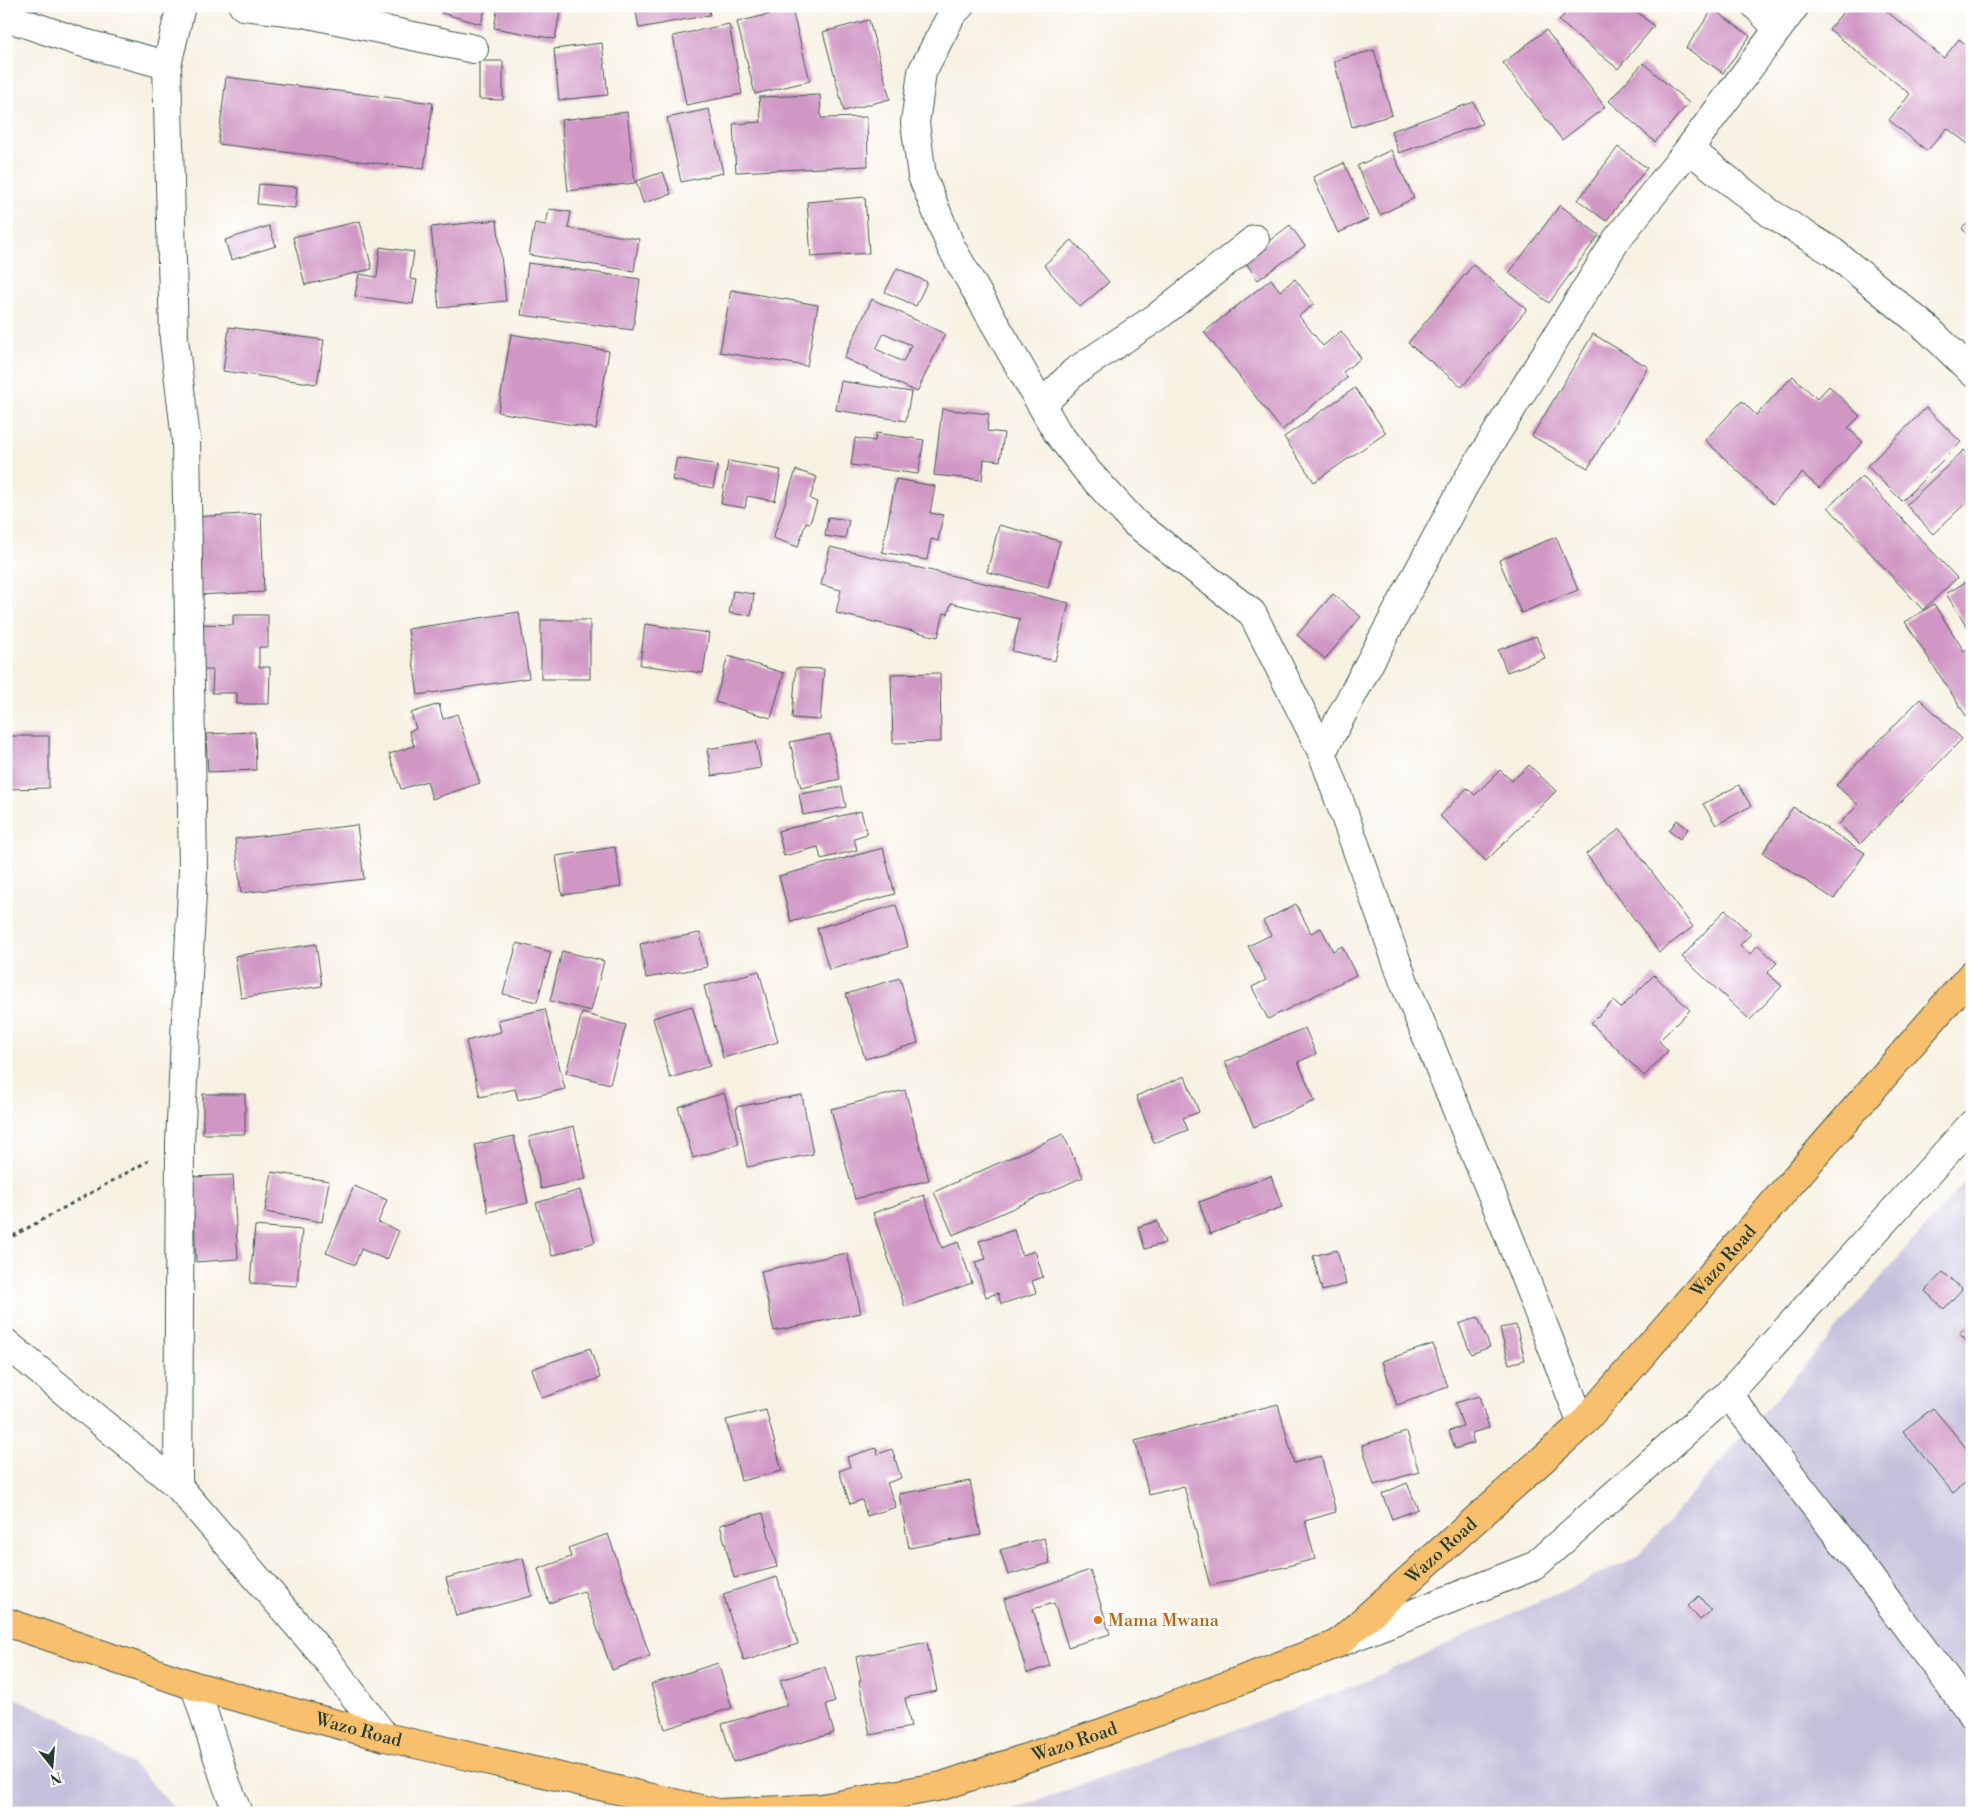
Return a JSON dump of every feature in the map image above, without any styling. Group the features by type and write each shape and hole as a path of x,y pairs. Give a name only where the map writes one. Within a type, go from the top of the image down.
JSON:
{"main road":[{"name":"Wazo Road","path":"6,1622 196,1686 385,1737 718,1813 822,1808 942,1786 1104,1732 1337,1644 1582,1424 1972,974"}],"street":[{"path":"178,1486 180,1143 193,870 186,439 174,339 167,65 181,6"},
{"path":"243,6 304,13 474,49"},
{"path":"960,6 952,14 922,72 915,123 922,176 951,247 1062,439 1088,472 1135,524 1252,613 1322,752 1404,982 1504,1224 1582,1424"},
{"path":"1756,6 1778,29"},
{"path":"1322,752 1464,484 1617,239 1689,148 1795,6"},
{"path":"6,17 80,42 167,65"},
{"path":"1689,148 1770,213 1840,258 1929,330 1972,372"},
{"path":"1042,405 1074,372 1157,317 1255,239"},
{"path":"1337,1644 1534,1566 1728,1394 1972,1124"},
{"path":"6,1343 178,1486 324,1656 385,1737"},
{"path":"1728,1394 1853,1555 1972,1714"},
{"path":"196,1686 238,1813"}],"path":[{"path":"6,1240 180,1143"}],"shaded area":[{"path":"1972,1173 1972,1813 1004,1813 1355,1686 1637,1557"},
{"path":"6,1694 65,1721 137,1768 179,1813 6,1813"}],"building":[{"path":"19,6 52,6 52,7 26,12"},
{"path":"443,6 486,6 481,24 441,13"},
{"path":"498,6 561,6 555,39 494,28"},
{"path":"635,6 708,6 710,15 639,28"},
{"path":"1571,6 1630,6 1654,26 1618,69 1559,21"},
{"path":"1848,6 1880,6 1944,58 1959,39 1972,50 1972,147 1947,128 1927,151 1889,120 1910,94 1829,29"},
{"path":"792,9 810,81 755,94 737,22"},
{"path":"1713,9 1750,36 1723,73 1686,48"},
{"path":"869,20 890,99 844,111 823,32"},
{"path":"729,24 742,94 686,105 673,36"},
{"path":"1546,30 1605,107 1562,140 1503,63"},
{"path":"602,43 608,95 559,100 554,49"},
{"path":"1374,50 1392,115 1352,127 1334,61"},
{"path":"479,61 503,61 503,100 479,99"},
{"path":"1643,63 1689,103 1655,142 1609,101"},
{"path":"226,77 433,103 424,169 218,144"},
{"path":"820,95 821,118 867,117 868,166 736,172 733,124 761,122 759,97"},
{"path":"1474,102 1482,124 1399,153 1391,131"},
{"path":"709,109 723,173 681,182 667,118"},
{"path":"627,112 635,183 568,191 561,120"},
{"path":"1618,147 1647,168 1606,221 1578,200"},
{"path":"1391,150 1414,198 1380,215 1357,166"},
{"path":"1344,163 1369,219 1338,233 1313,177"},
{"path":"663,172 671,194 643,203 636,181"},
{"path":"259,184 297,187 295,208 257,204"},
{"path":"865,197 869,253 811,257 807,202"},
{"path":"1560,205 1599,235 1549,303 1509,273"},
{"path":"549,209 571,212 568,228 639,239 634,271 529,255 535,223 546,225"},
{"path":"497,220 506,301 439,308 431,227"},
{"path":"1972,220 1972,241 1962,228"},
{"path":"360,221 372,269 305,285 293,237"},
{"path":"1290,225 1305,246 1258,280 1244,260"},
{"path":"269,226 276,246 231,260 225,240"},
{"path":"1072,240 1109,282 1080,307 1044,265"},
{"path":"380,247 414,252 410,279 417,280 413,304 355,296 359,274 377,277"},
{"path":"528,263 640,279 633,330 521,315"},
{"path":"1473,265 1527,309 1462,387 1408,343"},
{"path":"897,268 927,282 916,306 885,292"},
{"path":"1271,279 1280,291 1295,279 1314,304 1299,316 1323,346 1341,331 1361,358 1343,372 1347,378 1282,430 1204,332"},
{"path":"731,290 818,305 807,366 720,352"},
{"path":"872,299 945,334 917,392 844,358","holes":["884,333 911,345 903,362 876,349"]},
{"path":"229,327 324,340 317,384 223,371"},
{"path":"511,334 609,351 596,429 498,412"},
{"path":"1593,334 1648,367 1588,468 1532,436"},
{"path":"1793,376 1817,399 1829,386 1860,416 1848,428 1863,442 1819,488 1802,473 1773,504 1705,440 1742,401 1756,415"},
{"path":"841,381 911,392 906,421 836,410"},
{"path":"1355,388 1386,433 1314,482 1284,437"},
{"path":"1926,408 1961,442 1902,501 1867,466"},
{"path":"942,409 989,414 987,431 1004,433 1000,461 984,459 982,480 934,475"},
{"path":"876,433 924,440 918,474 851,465 855,438 875,441"},
{"path":"1964,450 1972,458 1972,497 1933,534 1906,505"},
{"path":"677,458 718,465 713,488 672,480"},
{"path":"728,461 781,470 775,501 747,496 745,508 721,504"},
{"path":"796,470 817,477 810,499 817,502 810,523 806,522 798,547 773,538"},
{"path":"1862,476 1957,578 1923,610 1828,507"},
{"path":"896,479 935,486 930,513 943,515 938,541 931,539 927,560 882,552"},
{"path":"261,513 264,592 196,595 192,517"},
{"path":"828,517 849,520 845,539 825,536"},
{"path":"999,525 1060,541 1048,588 987,572"},
{"path":"1556,537 1578,590 1521,613 1499,560"},
{"path":"830,547 1069,603 1055,661 1012,651 1020,619 951,603 948,614 944,613 938,637 836,613 841,590 821,585"},
{"path":"1972,578 1972,634 1946,594"},
{"path":"733,591 754,594 751,616 729,613"},
{"path":"1333,594 1361,617 1325,659 1297,635"},
{"path":"1934,604 1964,651 1972,646 1972,725 1905,622"},
{"path":"519,612 529,678 418,695 408,629"},
{"path":"233,615 268,615 268,647 259,647 259,667 270,667 269,704 237,704 237,693 212,693 213,670 201,670 201,624 233,625"},
{"path":"541,620 590,620 590,679 541,679"},
{"path":"645,624 709,633 703,673 640,665"},
{"path":"1536,636 1545,658 1507,672 1498,650"},
{"path":"728,656 784,673 771,718 715,702"},
{"path":"796,668 824,669 820,720 792,718"},
{"path":"940,673 941,742 893,743 891,674"},
{"path":"1920,699 1962,739 1860,844 1839,824 1858,805 1836,785"},
{"path":"439,704 443,719 457,714 480,783 432,799 427,781 401,789 389,754 414,746 409,731 416,729 411,713"},
{"path":"255,732 256,770 208,772 206,734"},
{"path":"830,734 840,779 801,788 790,742"},
{"path":"6,736 49,736 49,788 6,789"},
{"path":"756,741 761,768 712,776 707,749"},
{"path":"1529,765 1556,791 1486,861 1440,816 1467,788 1475,795 1500,770 1512,781"},
{"path":"1739,785 1751,806 1716,825 1703,804"},
{"path":"842,787 846,807 803,815 799,794"},
{"path":"1793,807 1865,853 1834,899 1763,853"},
{"path":"861,811 867,834 854,838 857,850 821,859 818,847 784,856 778,831"},
{"path":"1677,820 1688,829 1680,839 1669,831"},
{"path":"357,825 364,879 241,893 235,839"},
{"path":"1620,829 1693,927 1659,952 1586,854"},
{"path":"615,847 621,887 562,895 556,856"},
{"path":"883,848 895,894 791,922 779,876"},
{"path":"1296,904 1311,933 1321,928 1333,951 1342,946 1356,975 1268,1019 1252,987 1266,980 1248,946 1271,935 1263,921"},
{"path":"896,905 908,947 829,970 817,928"},
{"path":"1725,910 1751,934 1740,945 1750,954 1758,945 1777,963 1767,973 1782,986 1750,1020 1682,957"},
{"path":"700,933 707,967 646,978 640,944"},
{"path":"517,943 551,952 537,1002 503,994"},
{"path":"316,944 322,986 241,998 235,956"},
{"path":"562,951 604,961 591,1011 550,1001"},
{"path":"759,971 778,1042 723,1058 704,986"},
{"path":"1654,975 1690,1010 1659,1041 1668,1051 1644,1076 1591,1023 1613,1001 1621,1008"},
{"path":"900,978 918,1043 865,1059 846,994"},
{"path":"692,1006 710,1066 670,1078 653,1018"},
{"path":"545,1009 565,1089 518,1100 515,1089 480,1097 466,1041 501,1032 498,1020"},
{"path":"582,1013 626,1025 610,1084 566,1073"},
{"path":"1305,1028 1316,1054 1298,1062 1315,1101 1254,1127 1225,1062"},
{"path":"1185,1076 1199,1112 1183,1118 1188,1130 1154,1143 1136,1096"},
{"path":"905,1090 929,1180 855,1199 831,1109"},
{"path":"724,1093 739,1144 693,1158 678,1107"},
{"path":"203,1094 245,1094 245,1134 203,1134"},
{"path":"802,1095 813,1154 747,1167 736,1107"},
{"path":"574,1126 586,1179 541,1189 529,1137"},
{"path":"1063,1134 1083,1177 953,1235 934,1192"},
{"path":"514,1136 528,1203 488,1212 475,1145"},
{"path":"272,1172 329,1181 322,1222 265,1212"},
{"path":"233,1175 238,1259 196,1262 192,1177"},
{"path":"1271,1176 1282,1207 1210,1234 1199,1202"},
{"path":"354,1186 387,1200 378,1222 399,1231 387,1260 361,1249 355,1265 326,1253"},
{"path":"580,1190 595,1242 552,1256 536,1203"},
{"path":"924,1195 942,1248 958,1242 972,1283 905,1307 873,1213"},
{"path":"1157,1221 1165,1243 1145,1249 1138,1227"},
{"path":"255,1226 302,1230 297,1286 250,1283"},
{"path":"1014,1230 1022,1255 1035,1251 1043,1277 1032,1281 1036,1293 1001,1304 998,1293 986,1297 975,1262 986,1259 979,1241"},
{"path":"1337,1250 1346,1284 1322,1291 1313,1256"},
{"path":"847,1253 861,1313 774,1331 761,1271"},
{"path":"1943,1272 1962,1289 1944,1309 1925,1291"},
{"path":"1478,1317 1490,1347 1471,1354 1459,1324"},
{"path":"1972,1322 1972,1349 1959,1333"},
{"path":"1516,1325 1525,1360 1509,1364 1500,1328"},
{"path":"1433,1344 1448,1387 1397,1405 1382,1361"},
{"path":"590,1348 600,1378 542,1398 532,1369"},
{"path":"1479,1396 1489,1428 1471,1433 1474,1443 1455,1449 1449,1431 1463,1426 1455,1403"},
{"path":"1278,1404 1294,1463 1321,1456 1336,1512 1305,1521 1315,1559 1210,1586 1184,1486 1149,1495 1135,1441"},
{"path":"1933,1408 1972,1455 1972,1477 1953,1493 1903,1431"},
{"path":"766,1410 782,1471 741,1481 726,1420"},
{"path":"1407,1432 1419,1472 1374,1485 1362,1445"},
{"path":"876,1448 878,1454 892,1449 901,1478 887,1483 896,1507 867,1516 862,1500 850,1504 839,1471 850,1467 847,1457"},
{"path":"970,1481 981,1535 909,1548 899,1494"},
{"path":"1407,1483 1418,1509 1392,1519 1382,1494"},
{"path":"763,1513 777,1567 734,1578 720,1525"},
{"path":"608,1534 650,1656 612,1670 584,1591 549,1603 538,1569 571,1557 568,1548"},
{"path":"1044,1538 1050,1563 1008,1575 1000,1550"},
{"path":"523,1558 532,1596 456,1616 446,1578"},
{"path":"1090,1570 1110,1634 1068,1647 1054,1603 1033,1609 1050,1666 1027,1673 1004,1599"},
{"path":"777,1577 798,1644 744,1661 723,1594"},
{"path":"1699,1596 1711,1611 1700,1620 1688,1606"},
{"path":"927,1642 937,1691 905,1698 911,1727 870,1735 856,1657"},
{"path":"718,1663 732,1708 665,1729 651,1684"},
{"path":"825,1667 835,1702 826,1705 834,1733 733,1762 722,1724 788,1705 780,1680"}],"place":[{"name":"Mama Mwana","path":"1098,1620"}]}
